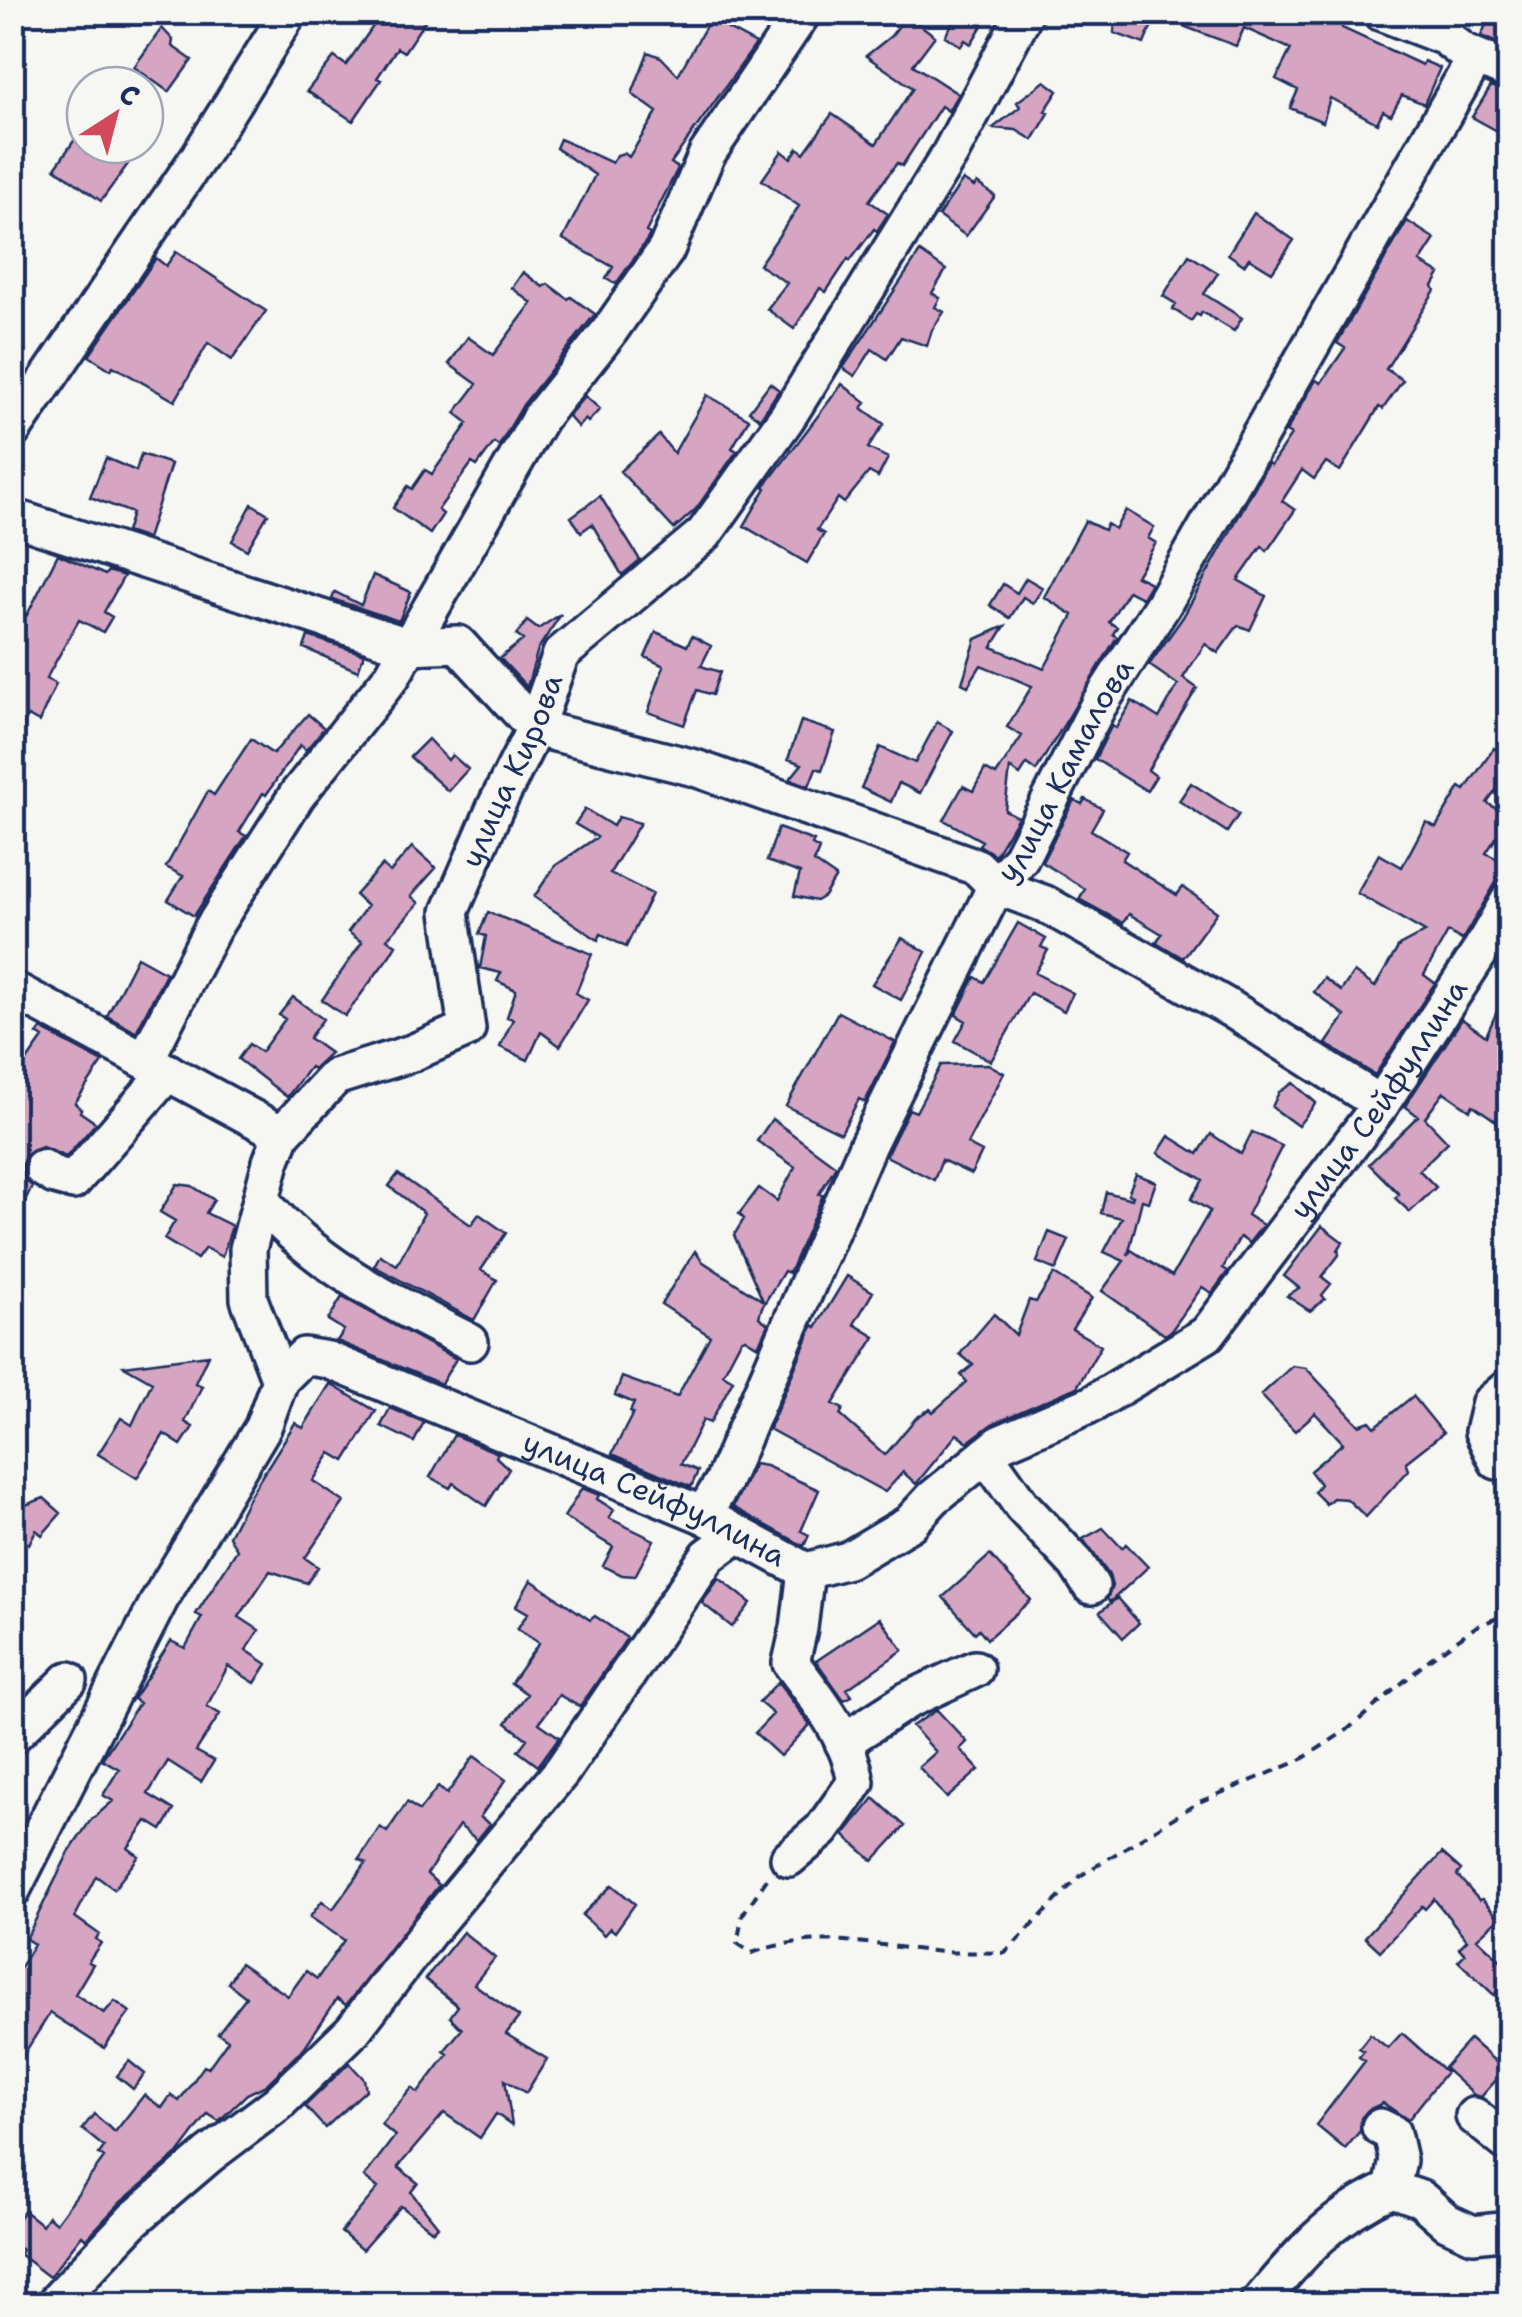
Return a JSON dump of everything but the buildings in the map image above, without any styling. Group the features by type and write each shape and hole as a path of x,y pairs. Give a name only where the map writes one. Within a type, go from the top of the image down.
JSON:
{"street":[{"path":"12,431 200,155 289,12"},
{"path":"42,1168 73,1181 157,1066 212,929 297,795 392,676 540,418 608,334 666,250 707,154 804,12"},
{"name":"улица Кирова","path":"280,1380 248,1299 248,1250 282,1134 335,1078 467,1030 450,912 535,728 562,654 704,534 788,416 950,154 1025,12"},
{"path":"1380,12 1451,34 1510,71"},
{"name":"улица Камалова","path":"703,1515 723,1482 868,1144 996,886 1020,859 1098,706 1162,606 1472,64 1451,34"},
{"path":"12,517 407,646 458,644 535,728 695,768 977,867 996,886 1045,904 1231,1009 1381,1104"},
{"name":"улица Сейфуллина","path":"280,1380 304,1356 328,1360 703,1515 806,1571 848,1560 910,1522 933,1498 1000,1444 1092,1404 1208,1334 1381,1104 1510,899"},
{"path":"12,989 282,1134"},
{"path":"261,1200 278,1221 311,1249 352,1277 380,1296 470,1342"},
{"path":"12,1890 160,1598 263,1427 280,1380"},
{"path":"1497,1461 1483,1432 1490,1403 1510,1386"},
{"path":"986,1455 1022,1506 1076,1562 1091,1586"},
{"path":"54,2304 134,2220 209,2155 278,2103 353,2030 562,1771 708,1556 738,1534"},
{"path":"788,1858 822,1830 856,1782 854,1765 830,1715 790,1663 806,1571"},
{"path":"843,1742 908,1700 975,1669"},
{"path":"12,1736 69,1680"},
{"path":"1474,2116 1510,2145"},
{"path":"1380,2127 1392,2133 1398,2160 1392,2189"},
{"path":"1258,2304 1308,2244 1361,2203 1392,2189 1421,2199 1447,2222 1473,2234 1510,2230"}],"path":[{"path":"788,1858 769,1876 743,1914 737,1943 752,1953 848,1938 946,1952 1005,1953 1080,1876 1199,1802 1299,1761 1347,1730 1477,1626 1510,1613"}]}
